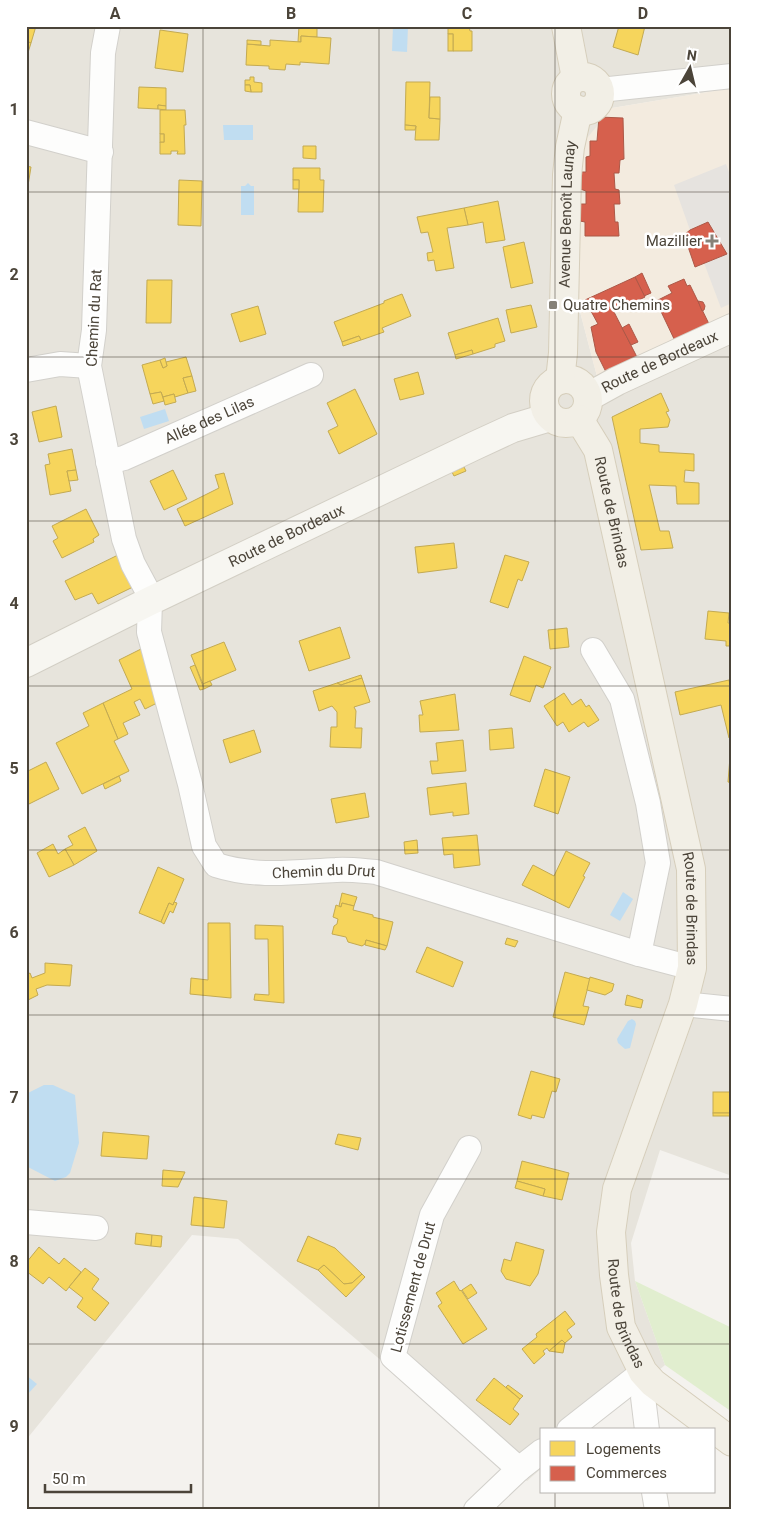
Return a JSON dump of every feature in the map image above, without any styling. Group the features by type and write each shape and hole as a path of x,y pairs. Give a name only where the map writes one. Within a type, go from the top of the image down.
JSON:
{"main road":[{"path":"566,26 576,78"},
{"path":"581,77 591,78 600,90 598,102 595,106 584,111 570,105 566,95 568,85 576,78 581,77"},
{"name":"Avenue Benoît Launay","path":"560,380 563,353 567,175 570,147 578,110"},
{"name":"Route de Bordeaux","path":"584,408 617,381 732,328"},
{"path":"567,379 574,380 586,390 584,408 564,423 557,421 550,417 546,411 544,395 553,383 567,379"},
{"name":"Route de Brindas","path":"584,408 598,450 691,869 692,968 684,1004 617,1189 611,1232 614,1275 621,1327 648,1377 714,1428"},
{"name":"Route de Bordeaux","path":"26,664 150,601 498,435 521,425 550,417"},
{"name":"Route de Brindas","path":"716,1430 732,1442"}],"street":[{"name":"Chemin du Rat","path":"108,26 103,53 94,330 89,366 124,539 148,592 150,601"},
{"path":"600,90 732,76"},
{"path":"26,132 101,152"},
{"path":"26,370 60,364 89,366"},
{"name":"Allée des Lilas","path":"108,462 124,458 311,375"},
{"name":"Chemin du Drut","path":"150,601 149,632 204,846 216,865 234,870 288,874 338,870 376,872 639,954 692,968"},
{"path":"593,650 622,699 648,803 658,863 639,954"},
{"path":"684,1004 732,1009"},
{"name":"Lotissement de Drut","path":"469,1148 432,1215 393,1358 519,1469"},
{"path":"26,1222 96,1228"},
{"path":"572,1428 648,1377"},
{"path":"647,1428 643,1397 648,1377"},
{"path":"476,1510 519,1469 540,1453"},
{"path":"654,1494 657,1510"}],"shaded area":[{"path":"26,26 732,26 732,88 612,108 573,285 599,384 732,319 732,1176 660,1150 631,1243 635,1281 665,1365 590,1428 540,1428 540,1470 527,1481 502,1463 238,1239 192,1235 26,1440"},
{"path":"732,88 732,319 599,384 573,285 582,144 612,108"},
{"path":"726,164 732,180 732,303 721,308 704,263 726,254 708,223 690,230 674,185"}],"green space":[{"path":"635,1281 732,1328 732,1412 665,1365"}],"water":[{"path":"393,26 408,26 407,52 392,51"},
{"path":"223,125 253,125 253,140 224,140"},
{"path":"248,183 254,186 254,215 241,215 241,186 245,186"},
{"path":"165,409 169,421 144,429 140,417"},
{"path":"623,892 633,899 620,921 610,915"},
{"path":"632,1019 636,1024 630,1048 625,1049 618,1043 617,1039 628,1021"},
{"path":"44,1085 53,1085 75,1095 79,1143 70,1173 66,1177 55,1181 26,1166 26,1094"},
{"path":"26,1375 37,1384 27,1395 26,1394"}],"building: Logements":[{"path":"26,26 36,26 31,43 26,41"},
{"path":"299,26 317,26 317,37 301,36 301,42 298,42"},
{"path":"448,26 469,26 470,31 472,31 472,51 453,51 453,34 448,34"},
{"path":"619,26 645,26 638,55 613,47"},
{"path":"160,30 188,34 183,72 155,68"},
{"path":"448,34 453,34 453,51 448,51"},
{"path":"301,36 331,38 329,64 300,62 300,65 286,64 285,70 269,69 269,66 246,65 247,44 270,46 270,40 301,42"},
{"path":"247,40 261,41 261,45 247,44"},
{"path":"26,41 31,43 26,59"},
{"path":"250,77 254,77 254,82 262,83 262,92 251,92 250,85 245,85 245,80 250,80"},
{"path":"406,82 430,82 429,118 440,119 439,140 415,140 416,126 405,125"},
{"path":"245,85 250,85 251,92 245,91"},
{"path":"139,87 166,88 166,106 158,105 158,109 138,108"},
{"path":"430,97 440,97 440,119 429,118"},
{"path":"158,105 166,106 166,110 158,109"},
{"path":"160,110 185,110 185,154 177,154 178,151 171,151 171,154 160,154 160,142 164,142 164,134 160,134"},
{"path":"405,125 416,126 415,130 405,130"},
{"path":"160,134 164,134 164,142 160,142"},
{"path":"303,146 316,146 316,159 303,158"},
{"path":"26,166 31,167 26,198"},
{"path":"293,168 320,168 320,180 324,180 323,212 298,212 299,180 293,180"},
{"path":"179,180 202,181 201,226 178,225"},
{"path":"293,180 299,180 299,189 293,189"},
{"path":"498,201 505,240 486,243 483,222 468,225 464,208"},
{"path":"464,208 468,225 447,228 454,268 436,271 434,260 428,261 427,253 433,252 428,232 421,233 417,217"},
{"path":"524,242 533,283 511,288 503,247"},
{"path":"147,280 172,280 171,323 146,323"},
{"path":"402,294 411,316 382,328 384,332 361,340 359,336 342,342 334,322"},
{"path":"531,305 537,327 511,333 506,310"},
{"path":"258,306 266,334 240,342 231,314"},
{"path":"498,318 505,341 495,344 495,347 473,354 472,350 455,355 448,333"},
{"path":"359,336 361,340 343,346 342,342"},
{"path":"472,350 473,354 456,359 455,355"},
{"path":"186,357 192,376 183,378 188,393 175,397 174,394 163,397 161,392 150,394 142,365 160,360 163,368 167,366 166,362"},
{"path":"165,358 167,366 163,368 160,360"},
{"path":"418,372 424,394 400,400 394,379"},
{"path":"192,376 196,391 188,393 183,378"},
{"path":"355,389 377,434 339,454 328,431 338,426 327,403"},
{"path":"161,392 164,401 153,404 150,394"},
{"path":"661,393 669,411 666,412 670,420 668,427 640,429 640,443 659,445 659,452 694,454 694,471 685,470 684,482 699,483 699,504 677,504 676,486 649,485 660,531 669,531 673,548 641,550 612,417"},
{"path":"174,394 176,402 165,405 163,397"},
{"path":"56,406 62,437 39,442 32,412"},
{"path":"72,449 76,470 67,471 71,491 50,495 45,465 50,464 48,454"},
{"path":"464,467 466,471 454,476 452,472"},
{"path":"76,470 78,480 69,481 67,471"},
{"path":"173,470 187,499 164,510 150,481"},
{"path":"224,473 233,504 185,526 177,509 219,488 215,475"},
{"path":"86,509 99,535 93,539 94,542 62,558 53,541 58,538 52,526"},
{"path":"454,543 457,568 418,573 415,547"},
{"path":"118,555 133,587 98,604 92,593 75,600 65,581"},
{"path":"505,555 529,562 522,581 518,579 508,608 490,602"},
{"path":"708,611 729,613 728,623 732,623 732,646 726,646 726,641 705,639"},
{"path":"340,627 350,658 309,671 299,641"},
{"path":"567,628 569,647 550,649 548,630"},
{"path":"224,642 236,670 203,684 191,655"},
{"path":"141,649 161,701 145,709 140,699 134,702 140,715 123,723 128,734 118,739 103,703 132,689 119,660"},
{"path":"524,656 551,667 543,688 536,685 530,702 510,695"},
{"path":"195,665 204,689 200,690 190,667"},
{"path":"361,675 362,678 341,685 337,683"},
{"path":"362,678 370,702 354,707 356,711 355,728 362,728 361,748 330,747 331,727 337,727 337,712 332,706 319,711 313,691 337,683 341,685"},
{"path":"729,680 732,694 732,737 729,738 721,705 680,715 675,692"},
{"path":"210,681 212,685 204,689 203,684"},
{"path":"564,693 572,705 581,699 586,707 589,705 599,720 588,727 584,722 569,732 563,722 557,726 544,706"},
{"path":"455,694 459,730 420,732 419,715 423,715 420,701"},
{"path":"103,703 118,739 114,741 129,771 82,794 56,743 89,726 83,713"},
{"path":"512,728 514,748 490,750 489,730"},
{"path":"254,730 261,752 230,763 223,740"},
{"path":"463,740 466,771 432,774 430,761 438,761 436,743"},
{"path":"730,757 732,757 732,783 728,782"},
{"path":"46,762 59,789 29,804 26,799 26,772"},
{"path":"545,769 570,777 558,814 534,806"},
{"path":"119,776 121,781 105,789 103,784"},
{"path":"466,783 469,814 453,816 453,812 430,815 427,788"},
{"path":"365,793 369,817 336,823 331,799"},
{"path":"85,827 97,851 74,865 65,849 73,845 68,836"},
{"path":"477,835 480,865 454,868 453,854 444,855 442,838"},
{"path":"417,840 418,853 405,854 404,842"},
{"path":"53,844 58,854 65,849 74,865 49,877 37,853"},
{"path":"566,851 590,863 569,908 522,885 533,865 554,876"},
{"path":"158,867 184,879 173,905 169,903 161,922 139,913"},
{"path":"342,893 357,897 354,906 342,903 341,907 339,906"},
{"path":"174,902 177,903 173,913 170,911 164,924 161,922 169,903 173,905"},
{"path":"342,903 354,906 353,910 393,922 387,946 366,940 362,946 348,942 346,937 332,934 338,919 333,917 336,905 341,907"},
{"path":"208,923 230,923 231,998 190,994 191,978 208,980"},
{"path":"255,925 283,926 284,1003 254,1000 255,994 269,995 268,939 255,939"},
{"path":"507,938 518,941 515,947 505,944"},
{"path":"366,940 387,946 385,950 365,945"},
{"path":"427,947 463,962 453,987 416,972"},
{"path":"45,963 72,965 70,986 47,985 36,989 38,995 28,1000 26,996 26,975 30,973 32,978 45,973"},
{"path":"565,972 590,979 583,1006 589,1007 584,1025 553,1017"},
{"path":"590,977 614,984 612,991 605,995 587,990"},
{"path":"627,995 643,1000 641,1008 625,1005"},
{"path":"531,1071 560,1079 556,1092 552,1091 544,1118 532,1115 531,1119 518,1115"},
{"path":"713,1092 732,1092 732,1113 713,1113"},
{"path":"713,1113 732,1113 732,1116 713,1116"},
{"path":"103,1132 149,1136 147,1159 101,1156"},
{"path":"338,1134 361,1138 358,1150 335,1144"},
{"path":"522,1161 569,1173 562,1200 543,1196 545,1189 517,1181"},
{"path":"163,1170 185,1172 178,1187 162,1186"},
{"path":"517,1181 545,1189 543,1196 515,1188"},
{"path":"194,1197 227,1201 224,1228 191,1225"},
{"path":"136,1233 152,1235 151,1246 135,1244"},
{"path":"152,1235 162,1236 161,1247 151,1246"},
{"path":"308,1236 335,1248 362,1274 352,1283 344,1284 324,1265 318,1270 297,1261"},
{"path":"516,1242 544,1250 538,1274 530,1286 506,1279 501,1271 504,1259 511,1261"},
{"path":"39,1247 59,1264 64,1258 81,1272 66,1291 49,1277 43,1284 26,1271 26,1263"},
{"path":"324,1265 344,1284 352,1283 362,1274 365,1277 346,1297 318,1270"},
{"path":"85,1268 99,1279 92,1289 109,1303 95,1321 77,1307 83,1298 69,1287"},
{"path":"454,1281 487,1329 463,1344 438,1306 442,1303 436,1293"},
{"path":"471,1284 477,1293 468,1299 462,1290"},
{"path":"565,1311 575,1324 567,1330 572,1337 565,1343 562,1340 549,1351 547,1348 543,1351 545,1354 534,1364 522,1349 537,1337 536,1334"},
{"path":"562,1340 565,1343 563,1353 549,1351"},
{"path":"494,1378 520,1399 513,1409 519,1414 510,1425 476,1400"},
{"path":"508,1385 523,1396 520,1399 506,1387"}],"building: Commerces":[{"path":"599,117 623,118 624,159 620,160 619,173 614,173 615,189 619,190 620,204 614,204 615,222 618,222 619,236 585,236 585,222 580,221 580,204 586,204 586,191 580,189 581,172 586,172 586,157 590,156 590,141 597,141"},
{"path":"708,222 727,254 695,267 684,235 690,230"},
{"path":"642,273 651,293 644,296 635,277"},
{"path":"635,277 645,297 614,312 639,361 608,376 596,352 591,327 598,324 585,300"},
{"path":"684,279 687,286 690,285 710,326 676,343 656,301 672,293 668,286"},
{"path":"698,301 703,302 704,310 702,311"},
{"path":"629,324 638,342 631,345 622,328"}],"place":[{"name":"Mazillier","path":"712,241"},
{"name":"Quatre Chemins","path":"553,305"}]}
